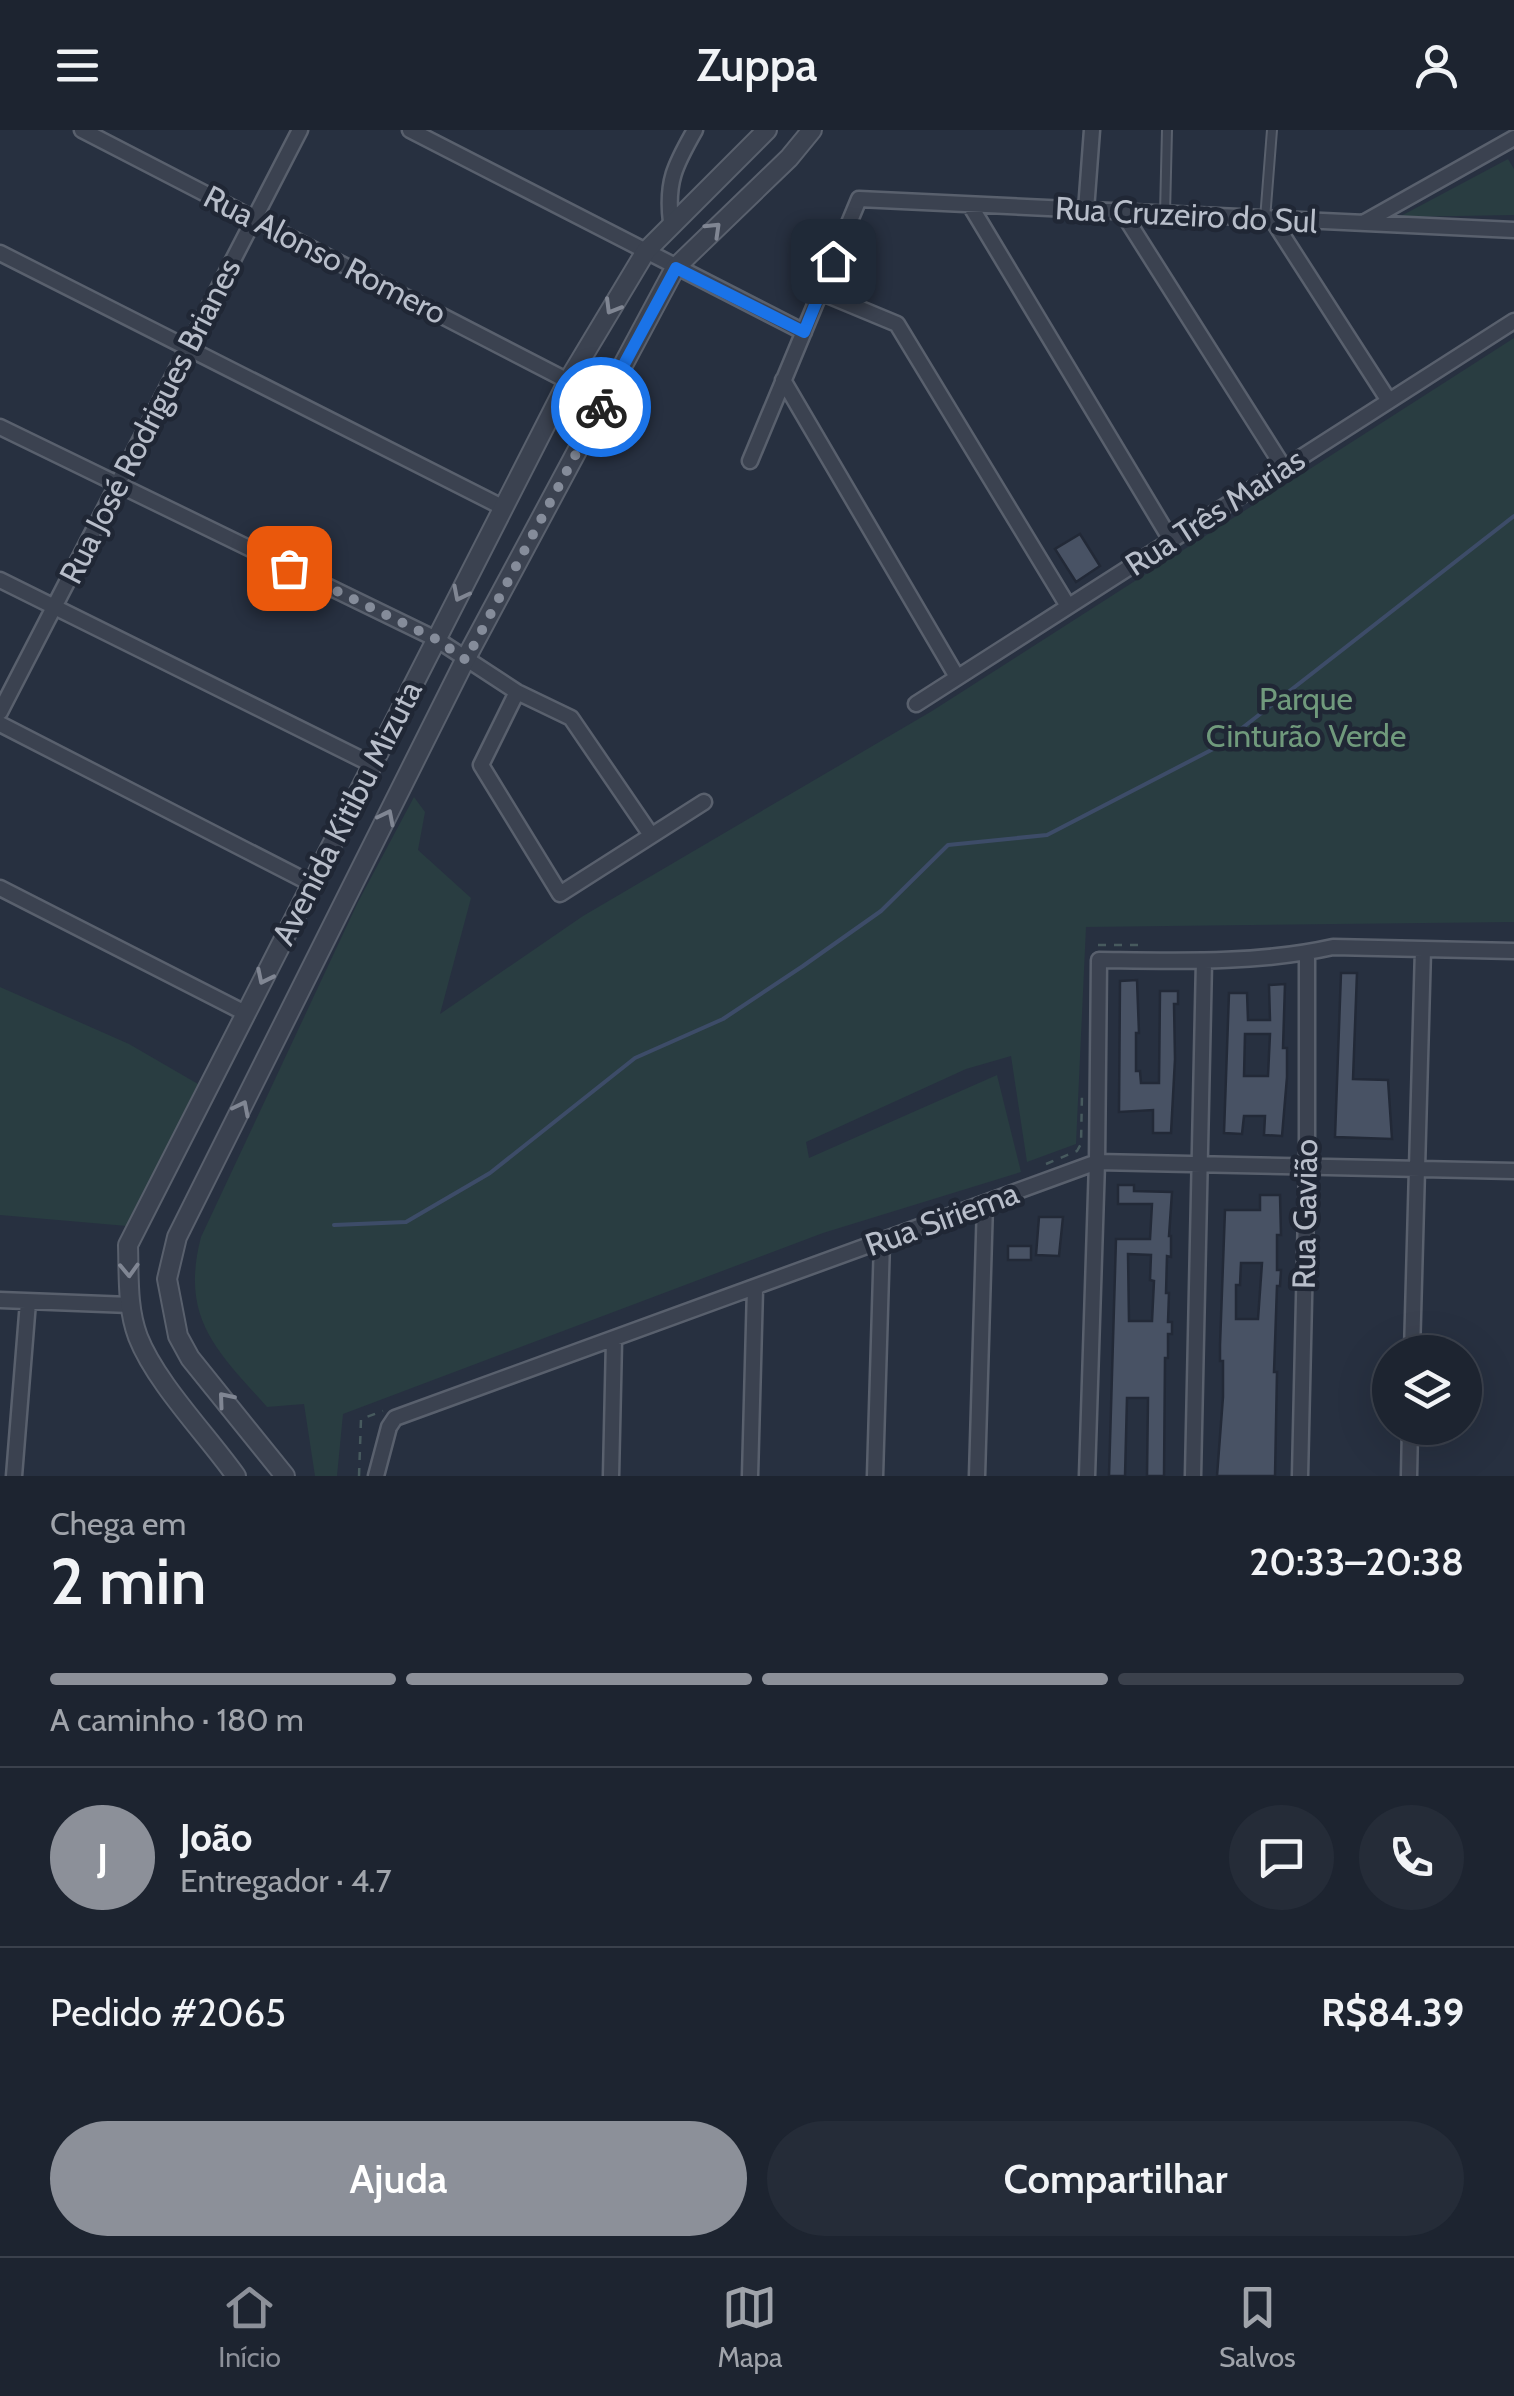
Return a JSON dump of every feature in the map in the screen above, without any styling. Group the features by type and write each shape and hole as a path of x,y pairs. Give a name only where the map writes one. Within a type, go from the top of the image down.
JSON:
{"street":[{"name":"Rua Alonso Romero","path":"82,130 568,380"},
{"name":"Rua José Rodrigues Brianes","path":"0,712 300,130"},
{"path":"410,130 804,332"},
{"path":"671,222 667,192 695,130"},
{"name":"Avenida Kitibu Mizuta","path":"236,1476 161,1377 139,1338 130,1305 128,1245 568,380 646,250 768,130"},
{"path":"285,1476 190,1358 178,1336 166,1280 177,1238 466,660 676,268 789,158 812,130"},
{"path":"1086,210 1092,130"},
{"path":"1363,223 1514,138"},
{"name":"Rua Cruzeiro do Sul","path":"820,292 859,200 1514,230"},
{"path":"970,205 1171,540"},
{"path":"1122,212 1284,468"},
{"path":"1269,219 1389,401"},
{"path":"0,253 504,508"},
{"path":"750,460 820,292 897,324 1068,606"},
{"name":"Rua Três Marias","path":"916,704 1514,321"},
{"path":"783,380 957,678"},
{"path":"0,426 436,639 517,692 572,718 651,835"},
{"path":"0,580 371,764"},
{"path":"517,692 482,765 560,894 704,802"},
{"path":"0,724 310,883"},
{"path":"0,888 247,1014"},
{"path":"1087,1476 1097,1162 1094,957 1204,961 1307,953 1334,947 1514,952"},
{"path":"1412,1335 1423,949"},
{"name":"Rua Gavião","path":"1300,1476 1307,953"},
{"path":"1193,1476 1204,961"},
{"name":"Rua Siriema","path":"396,1412 614,1340 1097,1162 1514,1171"},
{"path":"977,1476 985,1204"},
{"path":"876,1476 882,1242"},
{"path":"750,1476 755,1288"},
{"path":"0,1300 130,1305"},
{"path":"14,1476 28,1302"},
{"path":"611,1476 614,1340"},
{"path":"375,1475 396,1412"},
{"path":"1408,1476 1409,1445"}],"lane":[{"path":"1166,214 1167,130"},
{"path":"1269,219 1272,130"}],"path":[{"path":"1094,957 1098,944 1155,946"},
{"path":"1035,1169 1077,1151 1081,1144 1082,1091"},
{"path":"359,1476 361,1419 396,1412"}],"green space":[{"path":"1508,159 1514,169 1514,215 1399,217"},
{"name":"Parque Cinturão Verde","path":"1514,338 1514,922 1086,927 1076,1144 1027,1162 1011,1056 966,1069 806,1142 809,1158 997,1075 1021,1172 823,1233 343,1414 337,1476 315,1476 304,1404 267,1407 218,1350 199,1311 196,1265 201,1237 358,902 414,797 425,812 418,850 471,898 440,1014 583,916 932,711"},
{"path":"0,987 129,1044 198,1084 127,1226 0,1215"}],"building":[{"path":"1080,534 1100,566 1076,582 1055,549"},
{"path":"1341,973 1357,973 1353,1079 1388,1080 1392,1139 1335,1137"},
{"path":"1137,980 1136,1071 1140,1071 1141,1083 1159,1083 1160,991 1178,991 1178,1004 1174,1004 1171,1133 1153,1133 1153,1110 1119,1112 1120,981"},
{"path":"1285,984 1283,1048 1287,1048 1287,1077 1282,1136 1264,1135 1265,1116 1244,1116 1242,1134 1224,1133 1229,993 1247,993 1248,1020 1270,1020 1269,985","holes":["1245,1034 1270,1034 1268,1076 1244,1076"]},
{"path":"1118,1185 1134,1185 1134,1191 1172,1192 1166,1293 1172,1334 1168,1334 1165,1358 1164,1476 1147,1476 1148,1398 1127,1398 1125,1476 1109,1476 1116,1239 1150,1239 1152,1204 1118,1204","holes":["1128,1254 1151,1255 1152,1321 1129,1321"]},
{"path":"1260,1195 1280,1195 1275,1476 1217,1476 1223,1397 1220,1345 1225,1210 1260,1210","holes":["1241,1263 1262,1263 1258,1319 1236,1319 1236,1285 1240,1285"]},
{"path":"1039,1217 1063,1217 1059,1256 1036,1255"},
{"path":"1008,1246 1031,1246 1031,1260 1008,1260"}],"waterway":[{"path":"334,1225 406,1222 490,1173 635,1058 723,1019 881,911 948,845 1047,835 1219,746 1514,516"}],"way so far":[{"path":"289,568 446,644 466,660 601,407"}],"route":[{"path":"601,407 676,268 804,332 833,261"}]}
